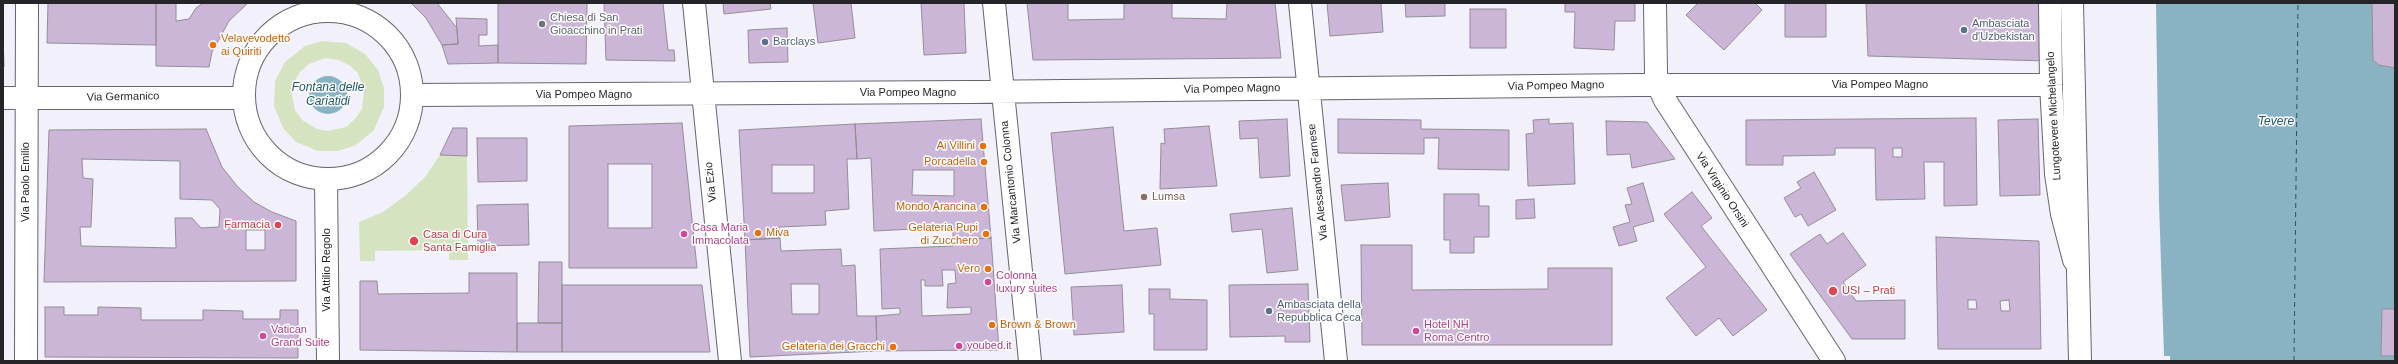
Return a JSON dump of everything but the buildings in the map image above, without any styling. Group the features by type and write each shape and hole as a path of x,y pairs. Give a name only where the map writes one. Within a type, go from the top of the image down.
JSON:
{"street":[{"name":"Via Paolo Emilio","path":"26,361 27,3"},
{"name":"Via Ezio","path":"694,3 730,361"},
{"name":"Via Marcantonio Colonna","path":"994,3 1030,361"},
{"name":"Via Alessandro Farnese","path":"1300,3 1310,88 1336,361"},
{"name":"Via Virginio Orsini","path":"1655,3 1655,58 1658,85 1674,116 1834,361"},
{"name":"Lungotevere Michelangelo","path":"2050,3 2051,85 2058,188 2068,239 2080,275"},
{"name":"Lungotevere Michelangelo","path":"2072,3 2080,275 2085,358"},
{"path":"328,7 363,18 388,36 406,62 412,82 412,95 406,128 386,157 377,164 357,175 326,180 316,179 292,172 267,154 250,128 243,98 246,72 250,61 270,33 299,16 328,7"},
{"name":"Via Pompeo Magno","path":"412,95 1002,92 1658,85 2051,85"},
{"name":"Via Germanico","path":"3,98 243,98"},
{"name":"Via Attilio Regolo","path":"326,180 328,361"}],"green space":[{"path":"322,41 346,43 365,54 378,70 384,88 384,107 374,130 356,145 338,151 318,151 296,142 283,128 274,106 275,81 285,62 305,46","holes":["326,58 338,60 349,65 358,73 364,91 362,109 355,119 346,127 328,131 317,129 302,120 295,110 292,95 294,82 300,72 309,64"]},
{"path":"440,155 467,156 468,260 449,260 449,250 375,251 375,261 360,261 359,222 383,212 406,195 425,177"}],"water":[{"name":"Tevere","path":"2156,3 2395,3 2395,361 2170,361 2170,356 2164,356 2159,202"},
{"name":"Fontana delle Cariatidi","path":"324,76 332,76 342,81 346,88 346,102 342,109 332,114 324,114 314,109 312,106 309,99 309,91 314,81 317,79"}],"ferry route":[{"path":"2294,361 2298,3"}],"place":[{"name":"Chiesa di San Gioacchino in Prati","path":"542,24"},
{"name":"Ambasciata d'Uzbekistan","path":"1964,30"},
{"name":"Barclays","path":"765,42"},
{"name":"Velavevodetto ai Quiriti","path":"213,45"},
{"name":"Ai Villini","path":"983,146"},
{"name":"Porcadella","path":"984,162"},
{"name":"Lumsa","path":"1144,197"},
{"name":"Mondo Arancina","path":"984,207"},
{"name":"Farmacia","path":"278,225"},
{"name":"Miva","path":"758,233"},
{"name":"Casa Maria Immacolata","path":"684,234"},
{"name":"Gelateria Pupi di Zucchero","path":"986,234"},
{"name":"Casa di Cura Santa Famiglia","path":"414,241"},
{"name":"Vero","path":"988,269"},
{"name":"Colonna luxury suites","path":"988,282"},
{"name":"USI – Prati","path":"1833,291"},
{"name":"Ambasciata della Repubblica Ceca","path":"1269,311"},
{"name":"Brown & Brown","path":"992,325"},
{"name":"Hotel NH Roma Centro","path":"1416,331"},
{"name":"Vatican Grand Suite","path":"263,336"},
{"name":"youbed.it","path":"959,346"},
{"name":"Gelateria dei Gracchi","path":"893,347"}]}
